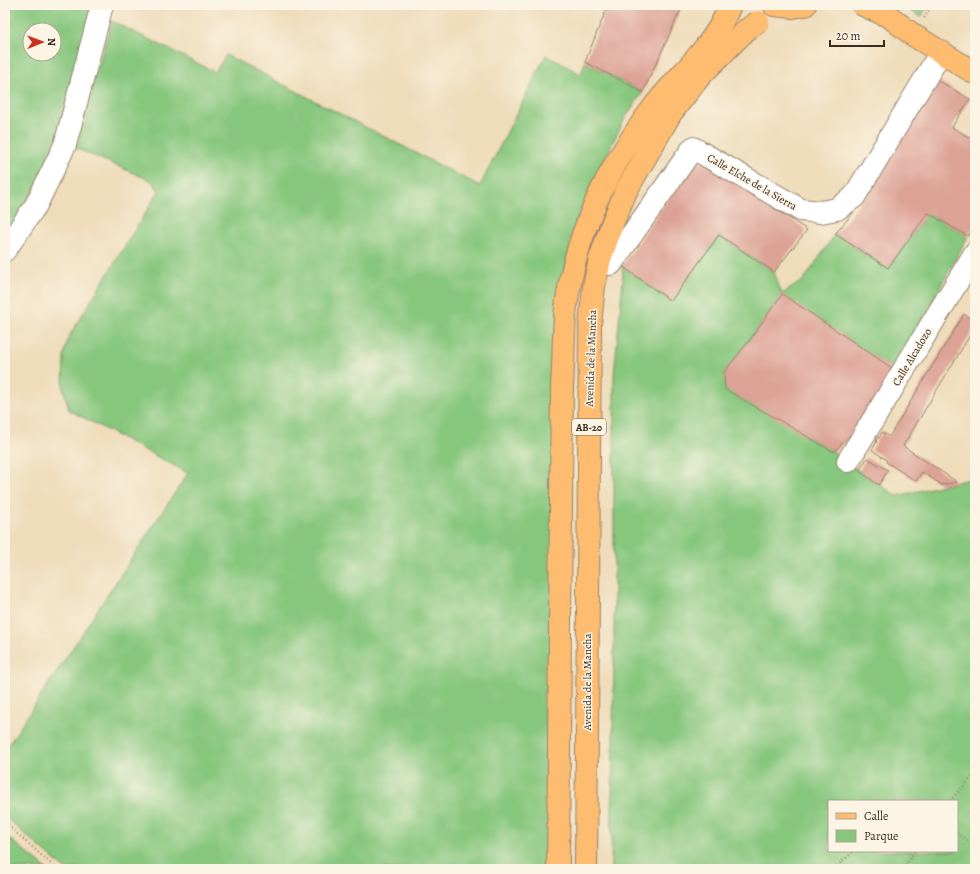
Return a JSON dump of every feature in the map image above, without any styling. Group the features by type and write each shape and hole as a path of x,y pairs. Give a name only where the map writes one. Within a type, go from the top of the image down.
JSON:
{"main road":[{"name":"AB-20","path":"558,869 562,386 566,308 572,274 590,214 604,182 629,140 674,81 697,58 715,35 726,16 730,5"},
{"path":"777,6 793,7 805,5"},
{"path":"862,5 885,11 913,35 975,72"},
{"name":"Avenida de la Mancha","path":"586,869 590,324 594,286 600,259 612,224 626,191 671,113 701,75 752,26 777,6"}],"street":[{"path":"5,250 36,204 65,145 102,5"},
{"name":"Calle Elche de la Sierra","path":"611,264 693,148 801,210 821,212 837,209 854,196 942,52"},
{"name":"Calle Alcadozo","path":"848,461 975,253"}],"path":[{"path":"951,800 975,774"},
{"path":"5,824 57,869"},
{"path":"958,835 975,846"},
{"path":"834,869 853,852"},
{"path":"903,869 914,852"}],"green space":[{"path":"5,5 99,5 57,150 5,240"},
{"path":"901,5 928,5 921,17"},
{"path":"112,21 215,72 226,55 480,186 546,55 581,74 585,62 643,92 625,118 591,186 573,228 559,305 549,869 65,869 5,817 5,750 188,473 69,410 63,387 64,355 68,338 159,191 152,181 73,147"},
{"path":"928,213 968,236 895,370 782,295 725,372 725,388 834,452 859,471 897,496 969,479 975,470 975,810 971,815 975,817 975,869 611,869 614,665 614,374 623,280 622,266 671,301 719,235 774,272 782,294 804,280 835,234 888,268"},
{"path":"5,835 47,869 5,869"}],"building":[{"path":"608,5 683,5 643,92 585,62"},
{"path":"935,79 970,99 952,127 975,141 975,224 968,236 928,213 888,268 835,234 852,214 865,195"},
{"path":"705,162 807,230 774,272 719,235 671,301 622,266 693,163"},
{"path":"782,294 895,370 866,418 834,452 725,389 724,372 749,341"},
{"path":"964,314 975,321 975,327 903,446 957,482 942,485 922,472 916,481 886,462 887,460 872,450 877,441 876,440 882,432 889,437"},
{"path":"867,458 888,470 879,485 859,471"}]}
